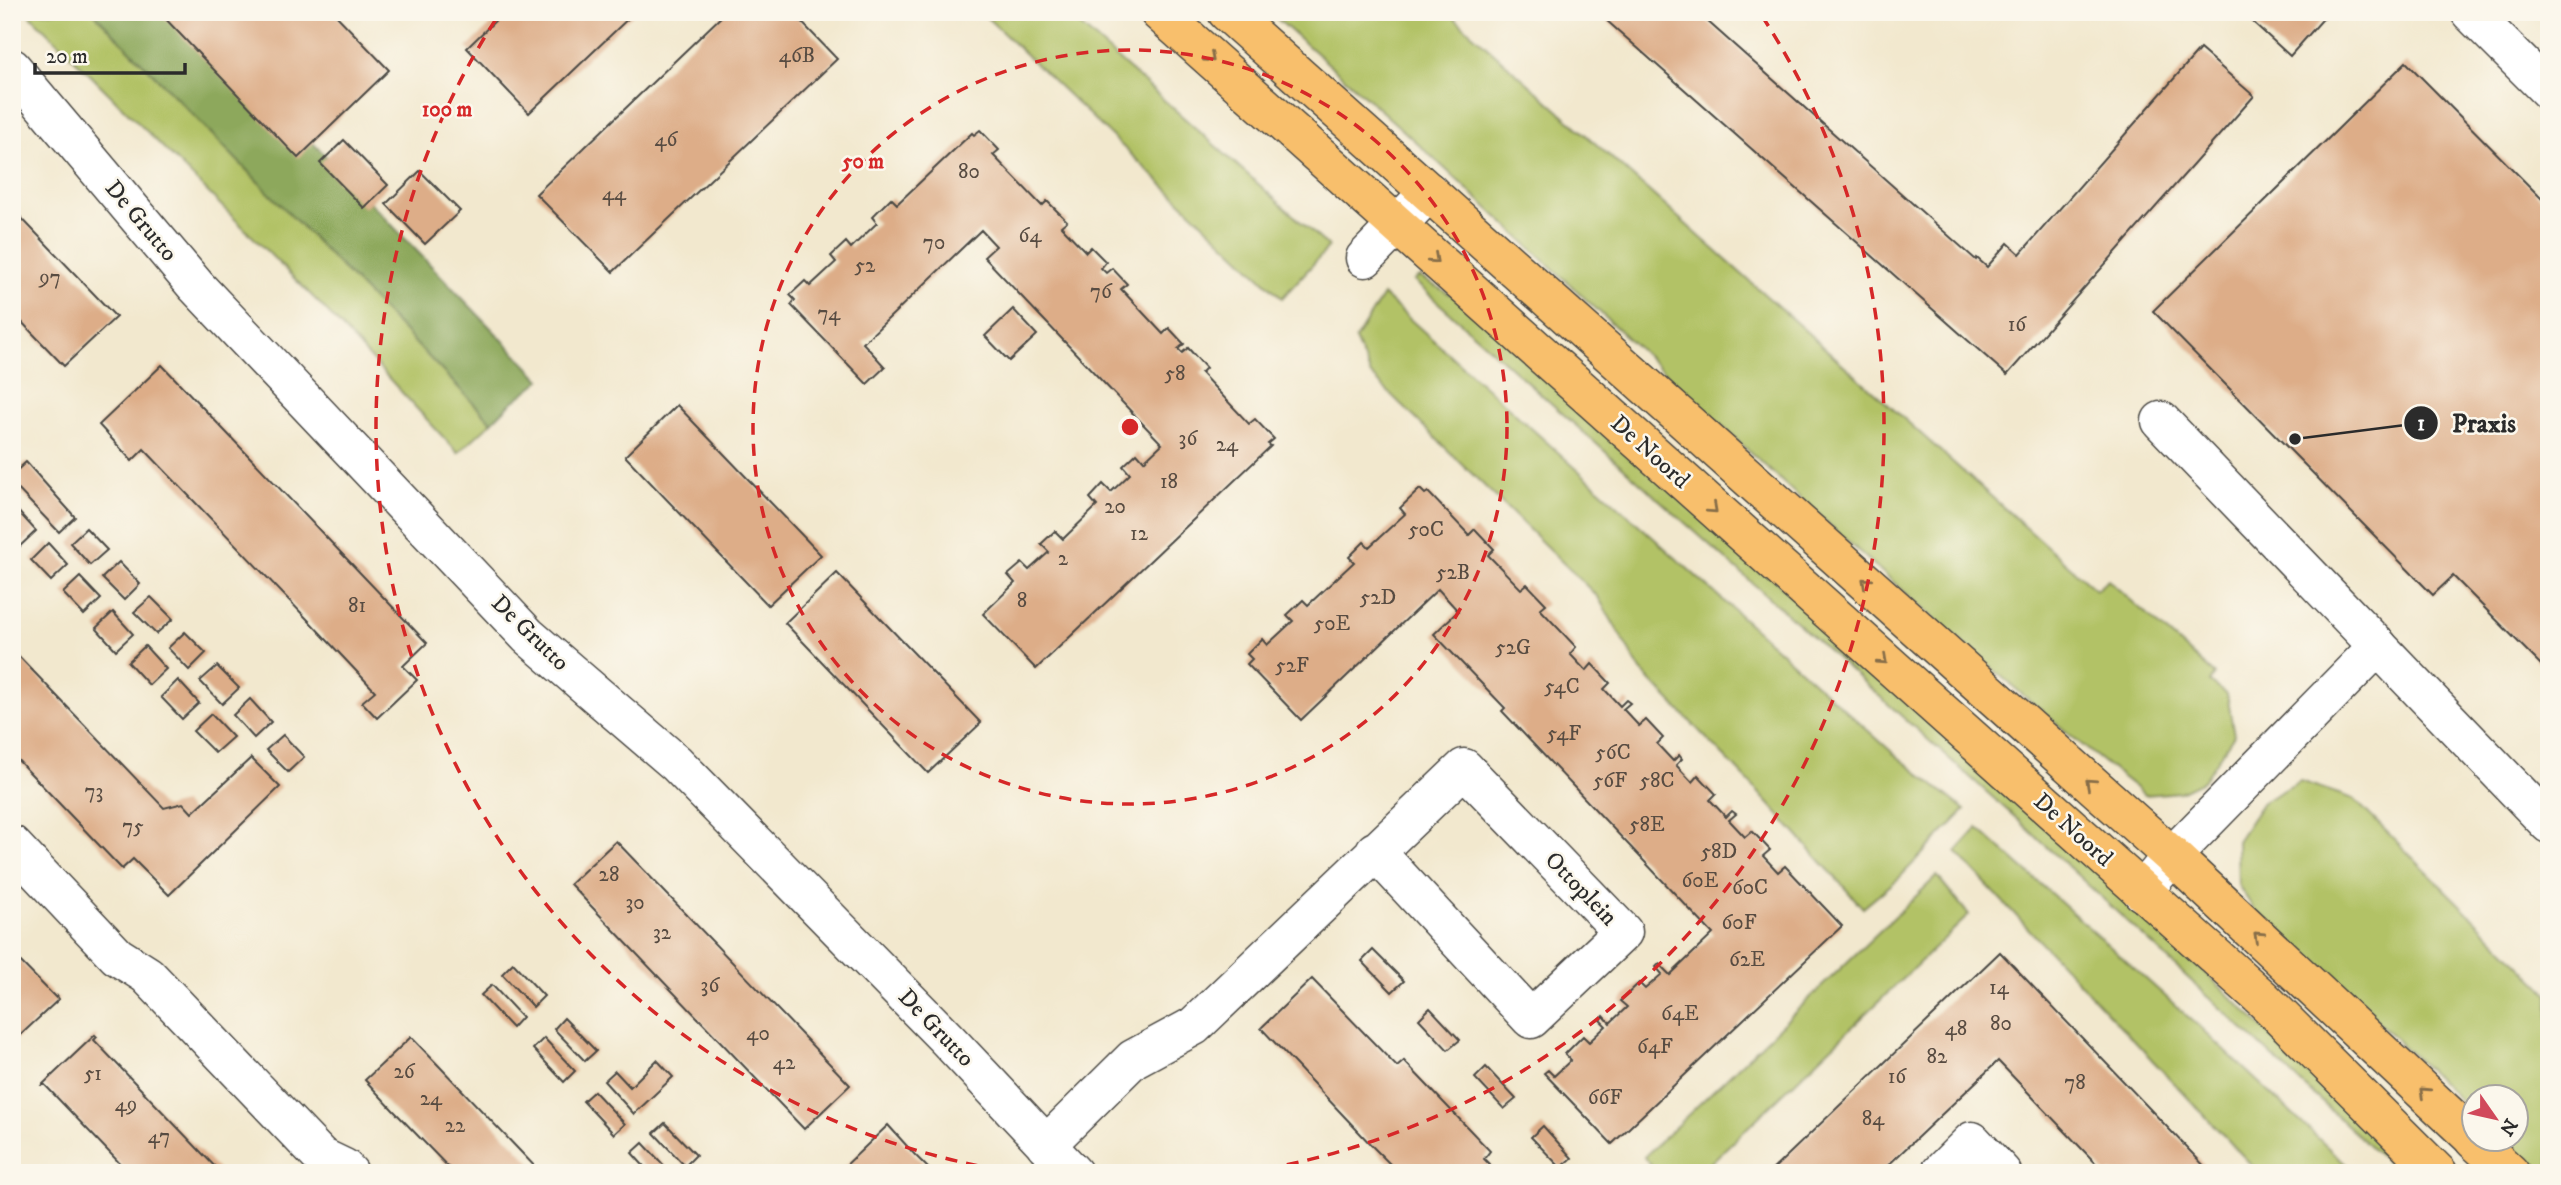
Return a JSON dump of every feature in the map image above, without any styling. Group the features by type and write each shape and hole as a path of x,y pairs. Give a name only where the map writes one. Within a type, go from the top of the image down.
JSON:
{"main road":[{"name":"De Noord","path":"1159,12 2263,999 2438,1173"},
{"name":"De Noord","path":"1227,12 2172,856 2460,1126"},
{"name":"De Noord","path":"2490,1154 2510,1173"}],"street":[{"path":"2493,19 2549,91"},
{"name":"De Grutto","path":"12,68 196,286 528,636 676,763 947,1039 1073,1173"},
{"path":"1366,258 1429,192"},
{"path":"2161,421 2549,824"},
{"path":"2142,892 2172,856 2378,646"},
{"name":"Ottoplein","path":"1046,1145 1133,1059 1194,1026 1375,851 1464,768 1623,932 1531,1019 1375,851"},
{"path":"12,845 117,956 147,975 321,1157 349,1173"},
{"path":"1940,1173 1972,1141 2003,1173"}],"green space":[{"path":"27,12 93,12 492,422 458,453 320,304"},
{"path":"93,12 187,12 541,380 492,422"},
{"path":"981,12 1065,12 1329,247 1282,298"},
{"path":"1269,12 1448,12 2096,590 2108,580 2215,675 2210,682 2227,694 2234,735 2203,781 2180,792 2145,795 2090,752 1848,542 1437,161"},
{"path":"1419,277 1459,299 2030,807 2417,1173 2398,1173 2017,819 1414,281"},
{"path":"1383,295 1893,753 1965,810 1899,878 1863,908 1750,783 1641,671 1598,597 1371,375 1355,340"},
{"path":"2300,781 2354,799 2549,994 2549,1173 2535,1173 2515,1154 2530,1154 2530,1084 2460,1084 2460,1101 2319,965 2258,915 2238,885 2237,841 2263,802"},
{"path":"1978,828 2205,1032 2355,1173 2259,1173 1956,852"},
{"path":"1937,876 1969,915 1700,1173 1657,1173 1644,1157"}],"building":[{"path":"159,12 333,12 389,70 298,158"},
{"path":"504,12 635,12 529,113 467,48"},
{"path":"726,12 792,12 837,59 613,272 536,194"},
{"path":"1597,12 1697,12 1987,267 2008,243 2020,254 2200,49 2254,96 2007,375"},
{"path":"2242,12 2329,12 2290,56"},
{"path":"2406,62 2549,206 2549,673 2453,576 2433,595 2153,311"},
{"path":"980,130 999,150 993,155 1042,206 1047,201 1067,221 1061,226 1086,252 1091,247 1106,262 1101,268 1106,273 1112,268 1127,284 1121,289 1163,334 1169,328 1184,344 1178,349 1182,353 1188,348 1206,368 1201,373 1249,424 1255,419 1274,439 1268,444 1271,446 1036,669 983,614 1015,583 1008,575 1022,563 1029,570 1049,552 1041,544 1055,531 1063,539 1097,506 1090,498 1103,484 1111,492 1130,474 1123,466 1137,453 1144,461 1162,444 984,257 996,246 981,230 863,343 885,367 867,384 791,305 795,300 790,295 805,281 810,286 836,262 831,256 846,242 851,248 877,223 872,217 891,198 897,204 972,133 974,135"},
{"path":"344,140 388,185 364,208 320,163"},
{"path":"420,171 460,211 425,244 386,204"},
{"path":"12,208 116,317 64,366 15,315 12,318"},
{"path":"1013,309 1037,335 1009,361 985,336"},
{"path":"162,365 427,643 403,666 417,680 377,718 362,702 375,691 309,621 144,449 132,461 99,425"},
{"path":"677,405 821,555 768,605 625,456"},
{"path":"26,462 75,517 59,532 12,483 12,475"},
{"path":"1420,489 1425,494 1428,492 1469,535 1475,529 1494,549 1488,555 1521,589 1527,584 1546,604 1540,609 1576,647 1570,654 1586,671 1592,664 1610,683 1604,689 1620,706 1626,700 1630,703 1623,709 1639,726 1646,720 1663,738 1657,744 1673,761 1679,755 1682,759 1676,765 1692,782 1698,775 1716,794 1710,800 1726,817 1732,811 1736,814 1729,820 1745,837 1752,831 1770,850 1763,856 1778,872 1785,866 1842,926 1612,1144 1544,1073 1548,1070 1554,1076 1571,1060 1565,1054 1583,1036 1589,1042 1606,1026 1600,1020 1604,1016 1610,1023 1627,1007 1620,1001 1639,983 1645,989 1662,974 1656,967 1659,964 1670,975 1713,934 1502,711 1505,708 1434,634 1458,611 1438,589 1301,720 1247,664 1252,659 1247,654 1262,639 1267,645 1293,621 1287,615 1303,600 1308,605 1354,562 1349,557 1364,542 1369,547 1405,514 1400,508"},
{"path":"15,508 36,531 19,547 12,540 12,510"},
{"path":"86,528 107,550 90,565 70,543"},
{"path":"48,543 68,565 51,581 31,560"},
{"path":"119,562 140,584 124,600 102,578"},
{"path":"837,573 981,723 928,773 785,623"},
{"path":"80,577 101,599 84,615 63,593"},
{"path":"151,597 173,619 156,634 134,612"},
{"path":"113,612 133,634 116,650 96,628"},
{"path":"185,632 206,653 189,670 168,648"},
{"path":"145,646 166,669 149,685 128,662"},
{"path":"12,649 164,808 183,803 192,813 251,758 280,787 169,895 133,859 122,869 12,754"},
{"path":"217,666 239,688 222,704 200,681"},
{"path":"178,680 199,703 182,719 161,697"},
{"path":"250,699 271,722 254,738 233,715"},
{"path":"211,714 233,737 215,753 193,731"},
{"path":"283,735 304,757 288,772 266,750"},
{"path":"616,841 850,1085 804,1129 570,884"},
{"path":"1373,950 1404,981 1392,992 1362,961"},
{"path":"2000,952 2211,1173 2105,1173 1998,1061 1880,1173 1769,1173"},
{"path":"12,953 59,999 12,1043"},
{"path":"513,963 544,996 533,1007 502,974"},
{"path":"1312,979 1397,1067 1404,1061 1490,1151 1484,1159 1498,1173 1399,1173 1374,1148 1261,1028"},
{"path":"492,985 522,1017 512,1028 481,995"},
{"path":"1430,1008 1460,1040 1448,1050 1419,1019"},
{"path":"564,1018 596,1051 585,1061 554,1029"},
{"path":"95,1035 97,1037 94,1040 221,1173 129,1173 45,1085 42,1085"},
{"path":"411,1037 541,1173 454,1173 393,1110 365,1080"},
{"path":"544,1038 575,1071 564,1082 533,1049"},
{"path":"657,1060 673,1077 634,1114 604,1081 615,1071 630,1087"},
{"path":"1486,1067 1516,1099 1504,1109 1475,1078"},
{"path":"594,1091 625,1124 614,1134 583,1101"},
{"path":"665,1123 696,1155 685,1166 654,1133"},
{"path":"888,1125 933,1173 846,1173 842,1169"},
{"path":"1543,1126 1572,1158 1561,1168 1531,1137"},
{"path":"643,1143 671,1173 650,1173 632,1153"}],"place":[{"name":"Praxis","path":"2295,439"}]}
